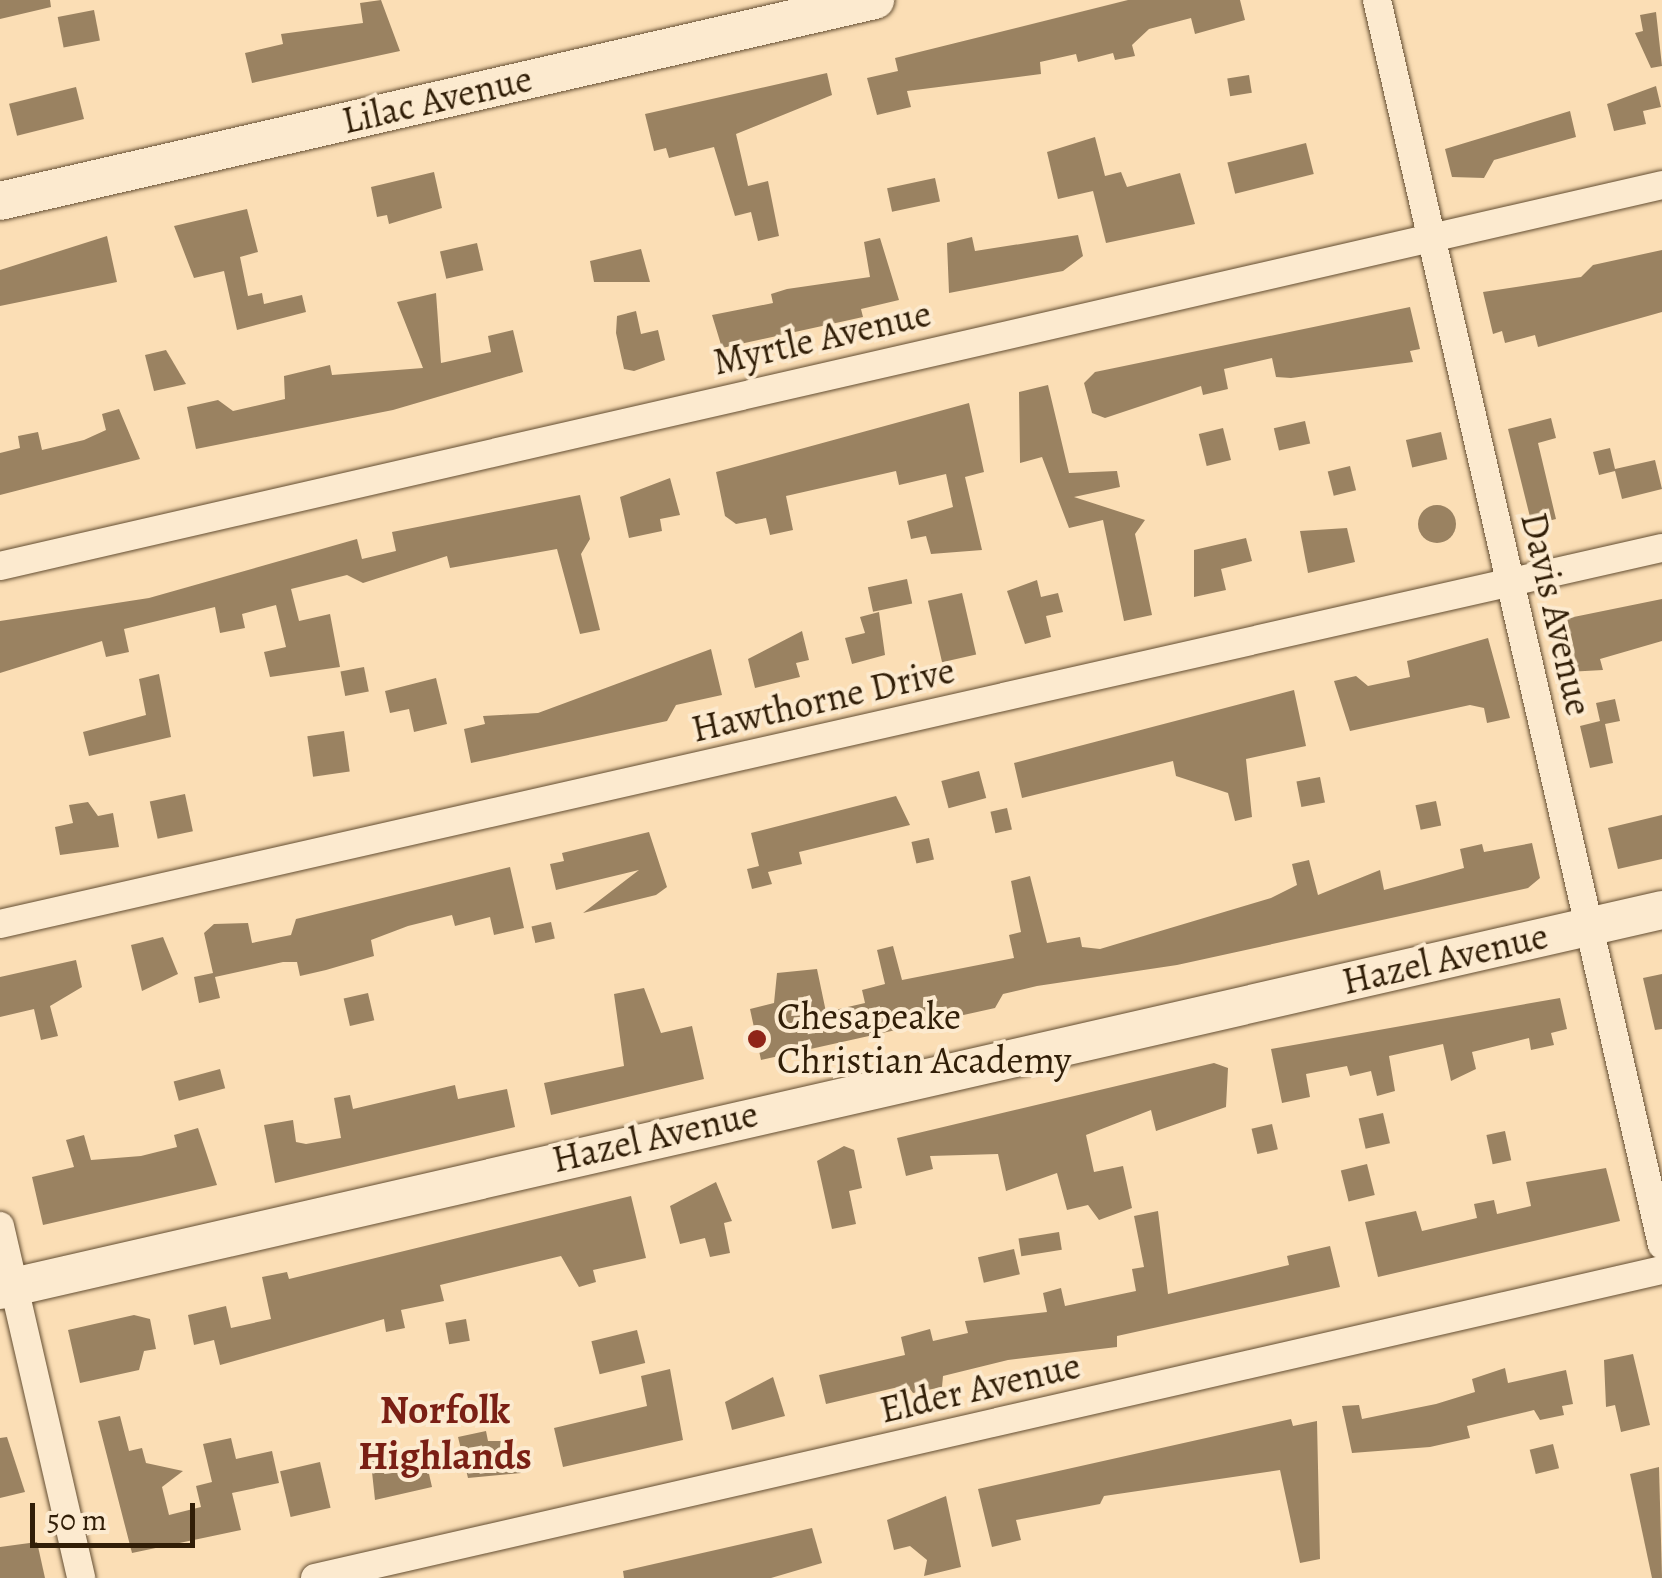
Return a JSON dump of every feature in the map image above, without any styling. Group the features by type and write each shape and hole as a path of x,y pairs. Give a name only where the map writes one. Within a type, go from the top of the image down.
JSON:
{"street":[{"name":"Lilac Avenue","path":"0,201 874,0"},
{"name":"Davis Avenue","path":"1376,0 1662,1245"},
{"name":"Myrtle Avenue","path":"0,566 1662,185"},
{"name":"Hawthorne Drive","path":"0,924 1662,548"},
{"name":"Hazel Avenue","path":"7,1288 1662,910"},
{"path":"0,1226 7,1288 81,1578"},
{"name":"Elder Avenue","path":"315,1578 1662,1270"}],"building":[{"path":"0,0 50,0 51,7 0,19"},
{"path":"381,0 400,51 252,83 245,53 283,44 281,34 363,23 360,3"},
{"path":"1128,0 1240,0 1245,20 1195,34 1191,18 1149,29 1132,45 1135,56 1115,60 1113,53 1078,62 1076,54 1040,62 1041,74 907,91 911,107 877,115 867,78 898,71 895,58"},
{"path":"94,10 100,40 64,47 58,17"},
{"path":"1656,12 1662,66 1651,68 1635,33 1643,31 1640,15"},
{"path":"827,73 832,95 736,134 748,186 768,181 779,236 758,241 751,212 735,216 714,147 669,158 666,148 654,151 645,114"},
{"path":"1249,75 1252,93 1230,96 1227,78"},
{"path":"1656,86 1661,107 1643,111 1646,124 1614,131 1607,104"},
{"path":"76,87 84,119 17,136 9,104"},
{"path":"1570,111 1576,137 1494,160 1484,178 1452,177 1445,149"},
{"path":"1095,137 1105,176 1121,172 1127,187 1180,173 1195,224 1106,243 1093,191 1058,199 1047,152"},
{"path":"1306,143 1314,174 1235,194 1227,163"},
{"path":"434,172 442,208 389,224 387,215 377,217 371,187"},
{"path":"935,178 940,201 892,212 887,188"},
{"path":"247,209 258,252 240,257 248,296 262,293 264,304 302,295 306,312 237,330 224,271 194,278 174,226"},
{"path":"1078,235 1083,256 1063,271 949,293 947,243 972,237 975,251"},
{"path":"107,236 117,282 0,306 0,270"},
{"path":"880,238 899,300 861,309 863,317 722,348 712,315 773,303 771,294 787,289 870,277 864,242"},
{"path":"477,243 483,270 446,279 440,252"},
{"path":"641,249 650,282 594,282 590,261"},
{"path":"1662,250 1662,312 1538,347 1535,335 1505,343 1502,331 1493,334 1483,292 1581,277 1593,265"},
{"path":"436,293 441,363 491,352 488,336 513,330 523,372 393,410 196,449 187,407 218,400 233,411 285,399 284,376 330,365 332,375 423,368 397,302"},
{"path":"1410,307 1420,349 1410,351 1413,362 1291,378 1276,377 1272,358 1224,369 1228,389 1203,395 1201,386 1105,418 1092,413 1084,383 1095,372"},
{"path":"636,311 641,334 658,330 665,360 634,371 624,369 616,333 617,316"},
{"path":"166,350 186,384 154,391 145,355"},
{"path":"1048,385 1069,473 1117,471 1120,487 1074,497 1145,520 1135,534 1152,615 1124,621 1103,520 1069,528 1042,457 1020,463 1019,392"},
{"path":"969,403 984,472 965,477 982,550 931,554 926,536 911,539 907,521 953,507 946,474 899,485 896,471 786,496 793,530 770,535 766,518 736,524 725,516 716,472"},
{"path":"119,409 140,459 0,495 0,453 20,448 18,436 38,432 42,450 84,440 106,430 102,414"},
{"path":"1551,418 1556,438 1538,443 1556,519 1532,525 1508,429"},
{"path":"1305,421 1310,443 1279,451 1274,428"},
{"path":"1223,428 1231,460 1207,466 1199,434"},
{"path":"1441,432 1447,459 1412,467 1406,440"},
{"path":"1610,448 1615,469 1655,460 1662,489 1622,499 1615,471 1599,475 1593,452"},
{"path":"1350,466 1356,490 1334,496 1328,472"},
{"path":"670,478 680,515 660,519 662,531 629,538 620,497"},
{"path":"580,495 590,539 581,554 600,630 580,634 557,549 450,568 447,556 363,583 347,575 291,589 299,621 330,614 340,667 270,677 264,652 286,647 276,605 242,614 245,628 220,633 215,607 124,629 129,652 106,657 102,641 0,673 0,621 149,598 357,539 362,559 396,551 392,532"},
{"path":"1437,505 1450,511 1456,524 1450,537 1437,543 1424,537 1418,524 1424,511"},
{"path":"1347,528 1355,562 1308,573 1300,531"},
{"path":"1246,538 1252,561 1221,569 1226,590 1194,597 1194,550"},
{"path":"907,579 912,603 873,612 868,587"},
{"path":"1037,580 1041,597 1058,593 1063,612 1046,616 1051,637 1025,644 1007,591"},
{"path":"962,593 976,654 942,662 928,601"},
{"path":"1662,599 1662,641 1600,659 1603,670 1567,672 1554,621"},
{"path":"879,612 885,655 852,664 845,638 865,633 860,617"},
{"path":"802,631 809,660 796,663 800,677 755,688 748,659"},
{"path":"1488,638 1510,718 1487,723 1484,708 1470,705 1350,731 1334,681 1356,676 1368,686 1410,677 1407,661"},
{"path":"711,649 722,695 676,705 667,721 471,763 464,729 485,724 483,716 538,713"},
{"path":"364,667 369,692 345,696 340,672"},
{"path":"159,674 171,737 89,756 83,732 146,715 139,679"},
{"path":"436,678 447,724 414,732 409,709 390,713 385,691"},
{"path":"1294,690 1306,746 1246,759 1252,817 1235,821 1228,793 1176,776 1173,761 1022,798 1014,763"},
{"path":"1615,699 1620,721 1605,724 1613,763 1590,768 1580,726 1600,721 1596,703"},
{"path":"344,731 350,772 313,777 307,736"},
{"path":"979,771 986,798 949,808 941,781"},
{"path":"1320,777 1325,803 1301,807 1296,782"},
{"path":"185,794 193,831 158,839 150,801"},
{"path":"896,796 910,825 799,852 802,864 768,872 772,884 752,889 747,869 759,866 751,833"},
{"path":"1436,801 1441,825 1421,830 1415,805"},
{"path":"88,802 98,816 113,813 119,847 60,855 55,827 73,823 69,805"},
{"path":"1007,808 1012,829 995,833 990,812"},
{"path":"1662,815 1662,859 1618,869 1608,828"},
{"path":"649,832 667,887 656,895 583,913 639,870 556,890 550,864 564,861 562,853"},
{"path":"929,838 934,859 916,863 911,842"},
{"path":"1532,843 1540,878 1528,888 1177,965 1037,986 1003,994 995,1008 761,1060 750,1009 774,1003 777,973 817,969 826,1012 865,1003 862,990 885,984 877,950 893,946 902,980 1014,958 1009,935 1021,932 1011,881 1030,876 1047,943 1080,937 1082,947 1100,949 1271,898 1297,885 1292,864 1309,860 1318,895 1380,870 1384,890 1464,868 1460,849 1482,844 1484,852"},
{"path":"510,867 524,928 494,935 490,917 455,926 452,915 371,940 374,956 326,970 300,976 297,962 283,962 215,977 220,998 199,1003 194,977 213,973 204,933 214,924 248,923 252,943 291,935 296,919"},
{"path":"551,922 555,939 535,943 532,926"},
{"path":"163,937 178,974 142,991 131,945"},
{"path":"76,960 82,987 50,1006 58,1036 41,1040 34,1009 0,1017 0,977"},
{"path":"1662,974 1662,1029 1655,1030 1643,978"},
{"path":"644,988 661,1033 692,1026 704,1079 551,1115 544,1083 624,1066 614,994"},
{"path":"368,993 374,1020 350,1026 344,999"},
{"path":"1560,998 1567,1029 1551,1033 1554,1045 1531,1050 1529,1038 1472,1052 1476,1069 1451,1081 1443,1044 1389,1056 1395,1091 1377,1096 1371,1071 1350,1076 1347,1066 1306,1074 1310,1097 1282,1103 1271,1049"},
{"path":"1214,1063 1228,1068 1226,1107 1156,1131 1151,1110 1086,1135 1094,1172 1123,1166 1132,1208 1099,1220 1088,1205 1067,1210 1057,1173 1006,1191 998,1154 930,1156 933,1169 906,1176 897,1138"},
{"path":"220,1069 225,1088 179,1101 174,1081"},
{"path":"455,1085 458,1099 507,1089 515,1127 275,1183 264,1125 293,1120 296,1142 306,1144 341,1138 334,1098 350,1095 353,1109"},
{"path":"1383,1113 1390,1143 1366,1149 1359,1119"},
{"path":"1272,1124 1278,1149 1257,1154 1252,1129"},
{"path":"198,1128 217,1185 43,1225 32,1177 74,1167 66,1140 84,1135 91,1160 141,1156 177,1147 174,1135"},
{"path":"1505,1131 1511,1160 1493,1164 1486,1135"},
{"path":"844,1146 854,1150 862,1188 849,1191 856,1224 832,1229 817,1161"},
{"path":"1367,1164 1375,1195 1349,1202 1341,1171"},
{"path":"1606,1168 1620,1221 1378,1277 1365,1222 1416,1211 1422,1231 1477,1218 1474,1204 1494,1200 1497,1214 1531,1206 1526,1182"},
{"path":"716,1182 732,1221 724,1223 730,1253 710,1257 705,1238 680,1244 670,1206"},
{"path":"631,1196 646,1258 593,1270 596,1282 579,1287 561,1256 440,1285 444,1301 401,1310 405,1328 386,1332 384,1319 220,1365 214,1340 194,1345 188,1315 226,1306 231,1328 271,1319 262,1277 287,1272 289,1279"},
{"path":"1158,1211 1168,1294 1289,1265 1287,1256 1330,1246 1340,1287 1117,1336 1117,1347 1008,1360 943,1376 942,1387 913,1393 907,1385 826,1404 819,1375 905,1355 901,1337 930,1329 933,1341 968,1333 965,1321 1047,1312 1043,1293 1061,1288 1065,1306 1136,1291 1132,1269 1144,1267 1134,1216"},
{"path":"1059,1232 1062,1250 1021,1256 1019,1238"},
{"path":"1014,1249 1020,1274 984,1283 978,1257"},
{"path":"134,1315 150,1319 156,1349 144,1351 139,1370 80,1383 68,1330"},
{"path":"466,1319 470,1341 449,1344 445,1323"},
{"path":"637,1330 645,1363 600,1374 591,1341"},
{"path":"1633,1354 1650,1425 1621,1432 1615,1405 1606,1407 1604,1360"},
{"path":"1505,1368 1508,1383 1566,1370 1573,1404 1562,1406 1564,1415 1540,1420 1534,1410 1467,1426 1470,1438 1430,1447 1352,1453 1342,1406 1359,1405 1362,1419 1436,1404 1475,1392 1472,1379"},
{"path":"670,1369 683,1440 563,1467 554,1428 647,1406 641,1376"},
{"path":"773,1377 785,1416 732,1430 725,1402"},
{"path":"120,1416 129,1451 142,1448 146,1463 183,1471 162,1487 169,1515 201,1507 196,1486 212,1482 203,1444 231,1438 236,1459 272,1451 279,1483 232,1493 241,1530 132,1553 98,1421"},
{"path":"1291,1419 1293,1426 1317,1421 1320,1559 1300,1563 1280,1470 1104,1496 1100,1504 1016,1520 1021,1540 992,1547 978,1489"},
{"path":"486,1431 488,1441 513,1441 521,1473 468,1478 458,1437"},
{"path":"7,1437 25,1492 0,1498 0,1438"},
{"path":"393,1440 405,1456 424,1452 432,1487 375,1500 369,1444"},
{"path":"1553,1444 1559,1468 1536,1474 1530,1450"},
{"path":"320,1462 331,1508 291,1517 280,1471"},
{"path":"1659,1467 1662,1578 1652,1578 1630,1474"},
{"path":"946,1496 961,1567 924,1576 927,1560 910,1546 894,1550 887,1520"},
{"path":"812,1528 822,1563 771,1578 624,1578 623,1571"},
{"path":"37,1542 45,1578 0,1578 0,1547"}],"place":[{"name":"Chesapeake Christian Academy","path":"757,1039"}],"district":[{"name":"Norfolk Highlands","path":"445,1433"}]}
